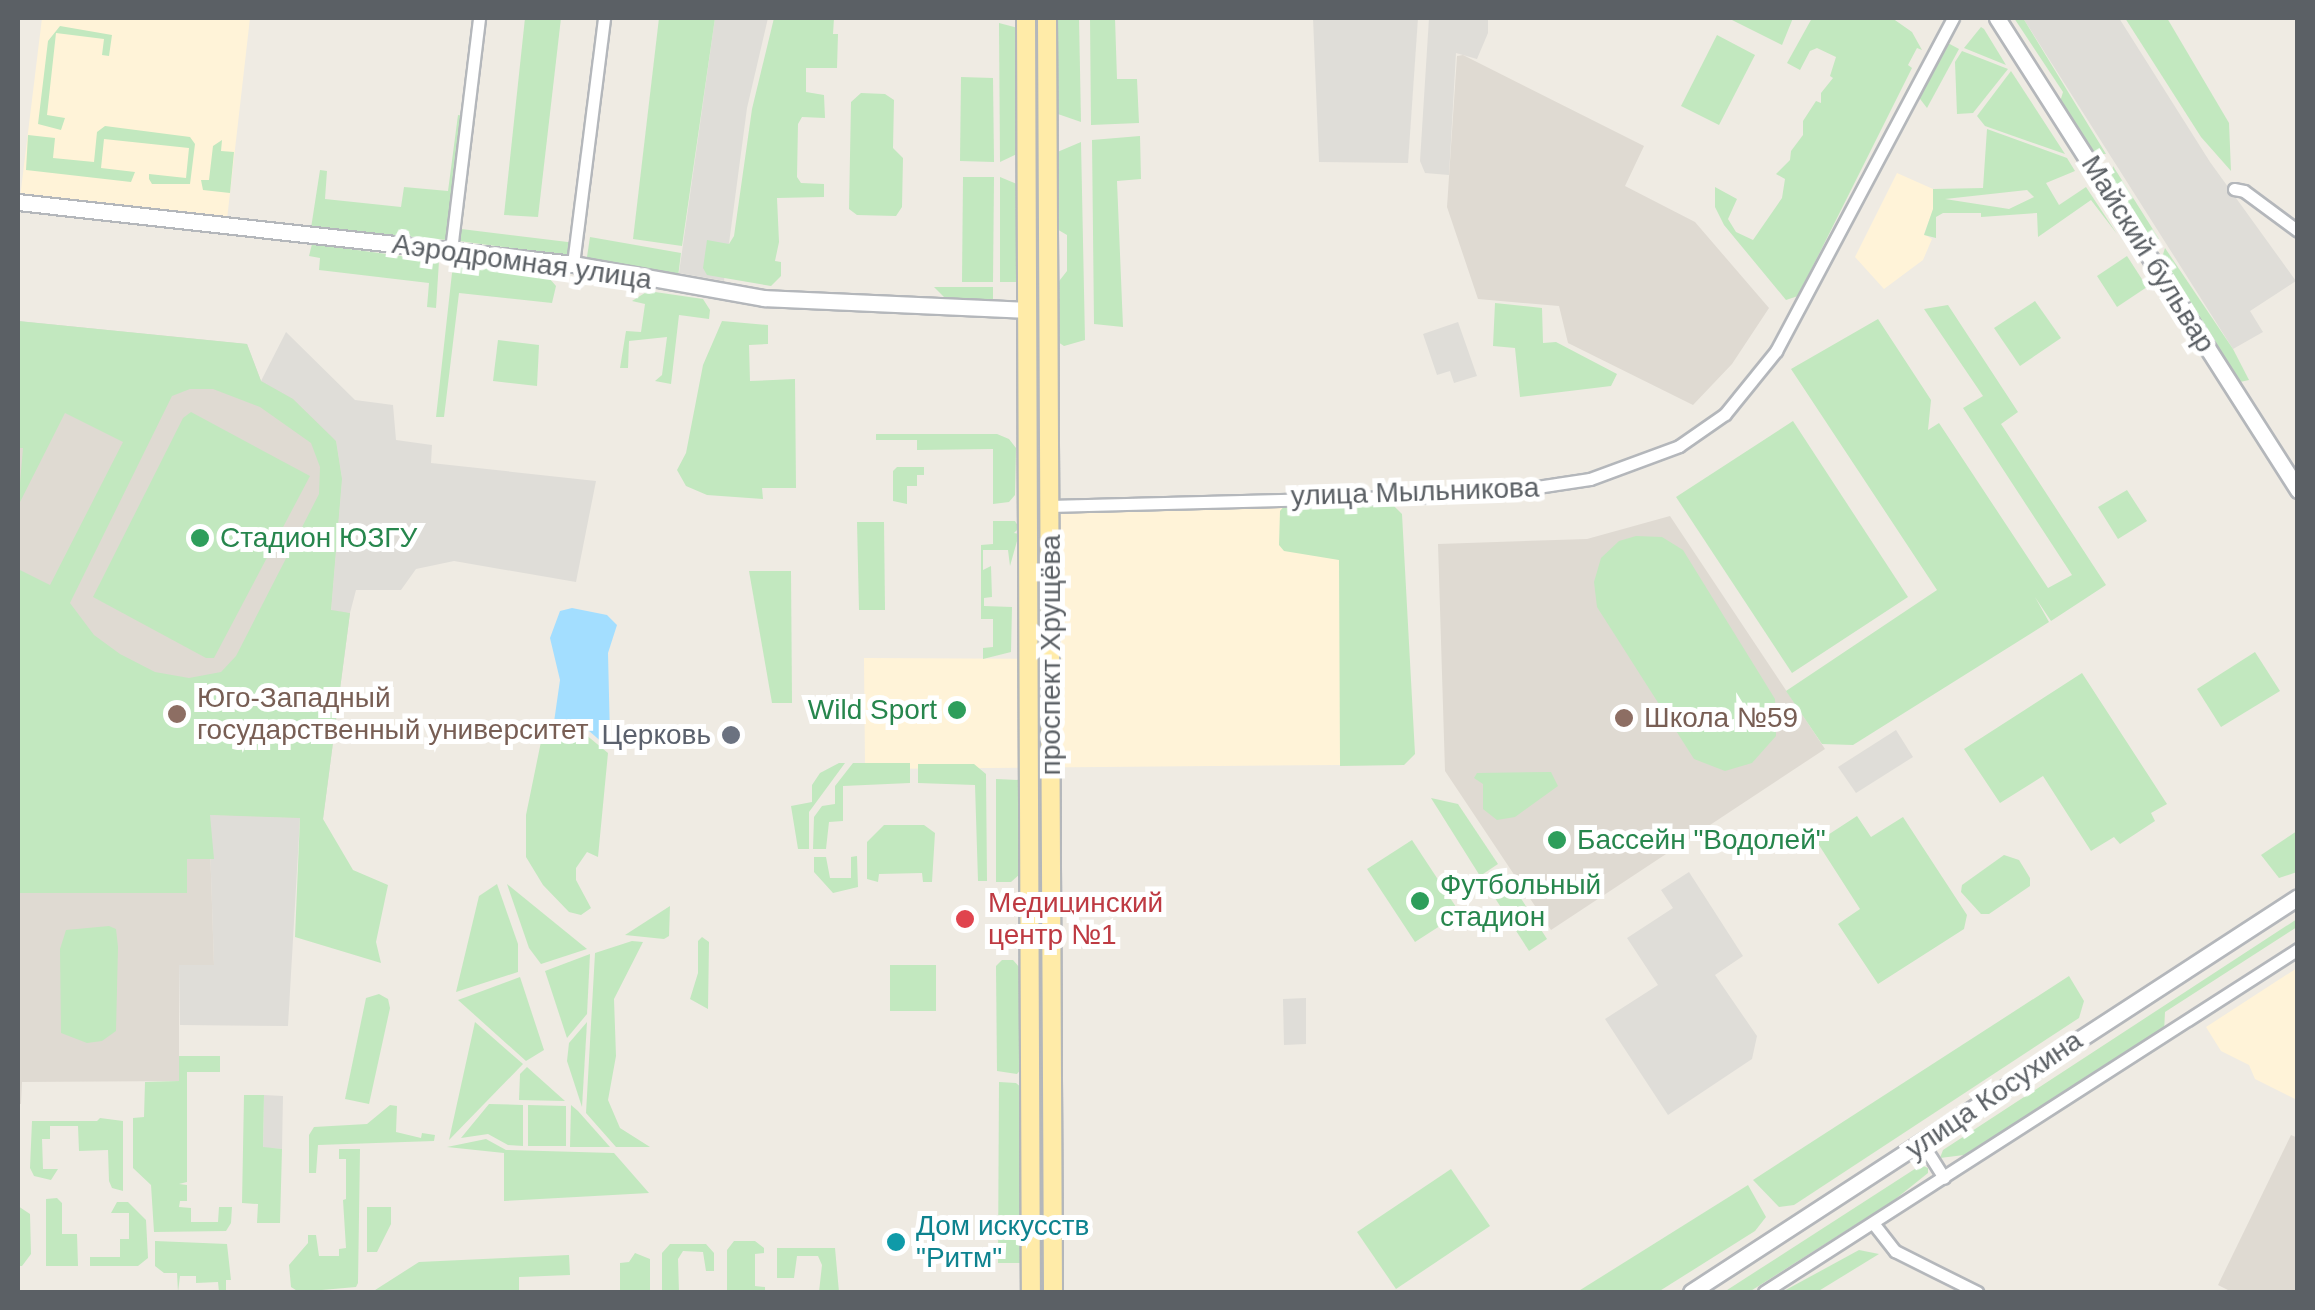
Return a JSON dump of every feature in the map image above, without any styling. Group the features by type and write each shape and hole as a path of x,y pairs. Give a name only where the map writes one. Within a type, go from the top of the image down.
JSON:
{"main road":[{"name":"проспект Хрущёва","path":"1026,18 1031,1292"},
{"name":"проспект Хрущёва","path":"1047,18 1053,1292"},
{"name":"Майский бульвар","path":"1998,18 2298,490"},
{"name":"Аэродромная улица","path":"18,202 572,264 764,298 1027,310"},
{"path":"1028,509 1049,506"},
{"name":"улица Косухина","path":"1691,1292 2298,897"}],"street":[{"path":"451,250 479,18"},
{"path":"572,264 604,18"},
{"name":"улица Мыльникова","path":"1049,506 1483,495 1590,479 1680,446 1725,414 1776,351 1953,18"},
{"path":"2234,189 2244,191 2298,231"},
{"name":"улица Косухина","path":"1764,1292 2298,949"},
{"path":"1922,1143 1944,1178"},
{"path":"1873,1223 1895,1251 1977,1292"}],"shaded area":[{"path":"42,18 250,18 226,228 19,206"},
{"path":"715,18 768,18 747,108 724,281 679,273"},
{"path":"1313,18 1418,18 1408,163 1319,162"},
{"path":"1429,18 1488,18 1488,33 1477,59 1456,53 1449,175 1425,173 1420,161"},
{"path":"2023,18 2119,18 2210,162 2296,281 2250,311 2263,332 2233,349"},
{"path":"1463,55 1644,146 1625,186 1695,222 1769,308 1732,364 1693,405 1568,343 1559,306 1478,299 1447,207 1457,56"},
{"path":"1897,173 1933,189 1933,210 1924,234 1932,239 1923,260 1884,289 1855,257"},
{"name":"Юго-Западный государственный университет","path":"18,321 247,344 261,381 293,399 336,441 342,479 331,610 350,613 323,819 209,815 214,965 179,965 179,1081 22,1082 21,1104 18,1104"},
{"path":"1458,322 1477,376 1454,383 1450,371 1437,375 1423,334"},
{"path":"286,332 355,400 393,405 396,440 432,445 431,463 596,481 576,582 454,561 416,569 401,590 356,590 350,613 331,611 342,479 336,441 261,381"},
{"path":"1339,506 1341,765 865,769 864,658 1058,659 1058,509"},
{"name":"Школа №59","path":"1670,516 1825,749 1551,930 1445,771 1438,544 1587,539"},
{"path":"1896,730 1913,757 1856,793 1838,767"},
{"path":"209,815 300,818 288,1026 180,1025 179,965 214,964"},
{"path":"1689,872 1743,956 1715,975 1757,1036 1752,1059 1668,1115 1605,1019 1658,985 1627,938 1673,908 1661,890"},
{"path":"2297,968 2297,1100 2255,1079 2249,1065 2221,1051 2206,1027"},
{"path":"1306,998 1306,1044 1284,1045 1283,999"},
{"path":"264,1095 283,1096 282,1149 263,1148"},
{"path":"2291,1135 2298,1138 2297,1292 2232,1292 2218,1285"}],"green space":[{"path":"525,18 561,18 538,217 504,215"},
{"path":"659,18 715,18 682,246 633,239"},
{"path":"774,18 834,18 833,34 838,34 837,68 806,68 806,92 824,95 825,118 802,117 798,124 797,177 801,183 824,184 824,197 777,198 779,242 775,261 781,262 781,276 771,286 707,275 703,268 707,240 729,244 734,236 752,109"},
{"path":"1033,18 1039,18 1040,480 1035,480"},
{"path":"1054,18 1079,18 1081,122 1055,113"},
{"path":"1090,18 1115,18 1117,79 1137,79 1139,123 1091,125"},
{"path":"1728,18 1793,18 1782,45"},
{"path":"1812,18 1892,18 1912,32 1922,50 1917,48 1908,65 1912,68 1798,296 1786,300 1724,225 1715,207 1715,187 1737,199 1728,219 1736,232 1753,240 1782,198 1785,179 1776,174 1790,160 1791,151 1803,135 1803,121 1816,101 1821,103 1821,93 1833,78 1830,76 1836,57 1817,48 1810,51 1800,70 1787,63"},
{"path":"2014,18 2023,18 2106,154 2092,154 2060,102 2063,92"},
{"path":"2125,18 2167,18 2229,123 2231,171 2201,137"},
{"path":"999,23 1018,28 1019,153 1000,162"},
{"path":"60,26 112,35 109,56 102,55 104,39 56,33 47,115 65,118 61,130 38,124 48,41"},
{"path":"1981,27 1984,29 2006,65 1964,48"},
{"path":"1717,35 1755,55 1719,125 1681,106"},
{"path":"1946,42 1959,49 1927,108 1917,95"},
{"path":"1962,51 2008,69 1973,113 1957,114 1955,62"},
{"path":"2011,71 2065,154 1985,126 1977,116"},
{"path":"961,77 993,78 994,162 960,161"},
{"path":"861,93 885,94 894,100 893,148 903,158 902,207 896,216 857,215 849,209 851,102"},
{"path":"458,115 464,116 447,240 311,228 320,170 327,171 325,199 401,207 404,187 448,191"},
{"path":"105,126 190,137 195,144 190,184 152,184 149,179 149,174 186,178 189,148 104,139 101,168 135,172 131,182 26,170 28,135 55,138 53,158 94,162 97,132"},
{"path":"1987,129 2067,158 2075,171 2046,183 2059,205 2086,187 2117,234 2091,200 2038,237 2037,213 1981,217 1981,213 1943,213 1936,217 1936,238 1924,235 1933,209 1933,189 1983,188","holes":["2027,190 2034,197 2009,209 1945,199"]},
{"path":"1140,136 1141,179 1117,181 1123,327 1094,324 1092,140"},
{"path":"222,140 221,151 234,152 230,193 203,190 201,180 209,180 213,146"},
{"path":"1081,142 1085,340 1064,346 1055,340 1056,285 1067,271 1067,235 1055,228 1055,153"},
{"path":"2113,166 2159,239 2147,239 2111,181"},
{"path":"963,177 994,177 993,282 962,282"},
{"path":"1000,177 1019,185 1018,282 1000,282"},
{"path":"453,228 576,243 574,257 452,240"},
{"path":"590,237 681,253 678,277 594,262 587,257"},
{"path":"312,244 439,261 436,308 427,307 429,283 319,270 320,258 309,256"},
{"path":"2165,248 2233,349 2249,380 2240,382 2161,261"},
{"path":"2127,256 2147,287 2117,307 2097,276"},
{"path":"459,263 543,271 556,286 552,303 459,293 444,417 436,417 452,273"},
{"path":"934,287 993,287 993,299 946,299"},
{"path":"648,291 703,299 710,310 709,319 679,315 671,384 655,381 662,375 667,337 629,341 628,368 620,368 626,331 641,332 645,304 632,301"},
{"path":"2035,301 2061,338 2020,366 1994,328"},
{"path":"1495,303 1542,308 1543,343 1556,342 1617,374 1611,386 1520,397 1515,348 1493,346"},
{"path":"1948,305 2018,412 2001,424 2106,585 2051,621 2035,597 2049,622 1853,745 1822,744 1786,691 1937,590 1791,369 1878,319 1931,400 1928,430 1939,423 2048,588 2072,575 1963,408 1983,396 1924,309"},
{"path":"18,321 247,344 261,381 293,399 336,441 342,479 331,610 350,613 323,819 353,870 388,885 376,942 381,963 295,937 300,818 210,815 214,859 187,859 187,893 18,893 18,569 50,585 123,442 65,413 18,506 23,448 18,448","holes":["190,389 213,389 260,407 311,443 320,467 319,494 236,656 221,672 189,678 155,672 120,654 94,635 70,603 172,396"]},
{"path":"722,321 768,325 768,344 749,345 750,381 795,379 796,488 762,488 763,499 707,495 686,486 677,470 686,453 703,365"},
{"path":"498,340 539,345 537,386 493,381"},
{"name":"Стадион ЮЗГУ","path":"191,412 310,476 214,658 206,658 93,597 183,418"},
{"path":"1793,421 1908,597 1792,673 1676,497"},
{"path":"876,434 997,434 1009,439 1016,448 1015,495 1009,502 993,504 993,449 917,450 917,440 876,440"},
{"path":"897,467 924,467 924,475 917,475 917,486 907,486 907,504 893,501 893,471"},
{"path":"2127,490 2147,521 2118,539 2098,507"},
{"path":"1286,504 1392,504 1402,514 1415,754 1404,765 1340,766 1339,560 1284,551 1279,545 1280,511"},
{"path":"1036,515 1044,515 1047,1292 1040,1292"},
{"path":"993,521 1015,521 1019,528 1014,533 1019,534 1010,566 1008,550 983,550 983,570 991,566 992,597 984,598 984,606 1012,607 1011,652 983,659 983,648 993,647 993,619 981,619 981,545 993,544"},
{"path":"857,522 884,522 885,610 859,610"},
{"path":"1636,536 1662,537 1683,550 1775,699 1776,736 1752,763 1725,771 1694,759 1597,607 1594,582 1601,558 1619,541"},
{"path":"749,571 791,571 792,703 772,703"},
{"path":"2255,652 2280,691 2221,727 2197,689"},
{"path":"2082,673 2167,804 2151,813 2155,821 2120,844 2114,837 2091,851 2043,776 2000,803 1964,749"},
{"path":"544,727 564,736 585,734 608,753 598,857 587,852 576,868 576,880 591,908 581,915 569,912 543,885 526,857 526,815"},
{"path":"845,763 809,812 809,849 798,849 791,806 812,802 812,785 820,773"},
{"path":"853,763 910,763 910,783 843,786 843,821 829,822 826,849 813,849 814,817 822,806 835,804 835,786"},
{"path":"918,764 974,764 986,774 987,881 978,881 975,785 918,783"},
{"path":"1551,772 1558,786 1515,817 1497,820 1483,809 1483,784 1474,778 1477,773"},
{"path":"996,779 1021,780 1021,873 1011,882 996,882"},
{"path":"1431,798 1458,804 1498,864 1480,876"},
{"path":"1857,816 1871,837 1903,817 1967,915 1964,929 1878,984 1838,924 1860,909 1817,842"},
{"path":"884,825 924,825 935,833 932,882 923,882 922,873 879,874 878,882 867,879 867,842"},
{"path":"2297,831 2297,872 2279,878 2261,855"},
{"name":"Футбольный стадион","path":"1412,840 1460,913 1415,942 1367,869"},
{"path":"2004,855 2019,860 2030,878 2030,886 1989,914 1981,914 1961,892 1962,885"},
{"path":"857,856 858,887 833,893 814,872 814,857 826,857 830,878 851,878 851,857"},
{"path":"1511,883 1547,939 1529,951 1493,895"},
{"path":"497,884 518,944 518,972 456,992 479,896"},
{"path":"507,884 587,949 541,964 529,948"},
{"path":"670,906 669,936 664,939 625,935"},
{"path":"2297,919 2297,927 2165,1012 2164,1032 1964,1155 1940,1158 1943,1150"},
{"path":"109,926 116,929 118,947 116,1031 102,1041 87,1043 61,1033 60,949 66,930"},
{"path":"702,937 709,942 708,1009 690,999 698,973 698,941"},
{"path":"632,941 643,942 614,999 616,1056 608,1100 620,1128 650,1147 616,1147 586,1113 595,953"},
{"path":"590,954 587,1014 567,1038 545,971"},
{"path":"1002,960 1013,960 1020,968 1022,1068 1017,1074 997,1071 996,966"},
{"path":"890,965 936,965 936,1011 890,1011"},
{"path":"2069,976 2084,1001 2079,1018 1794,1205 1779,1207 1753,1180"},
{"path":"520,977 544,1050 526,1061 458,1000"},
{"path":"379,994 388,999 390,1008 369,1104 345,1099 366,998"},
{"path":"475,1022 523,1064 449,1140"},
{"path":"587,1022 582,1107 567,1061 569,1043"},
{"path":"179,1056 220,1056 220,1072 187,1072 187,1182 179,1184 187,1185 187,1201 180,1201 179,1207 191,1208 191,1222 218,1222 219,1207 232,1207 226,1231 154,1232 151,1185 133,1168 133,1118 144,1117 145,1082 179,1081"},
{"path":"527,1067 565,1101 519,1100 520,1074"},
{"path":"999,1082 1016,1083 1022,1088 1021,1263 998,1263"},
{"path":"244,1095 264,1095 263,1147 282,1149 280,1223 257,1223 258,1204 242,1203"},
{"path":"489,1104 523,1105 523,1146 508,1145 488,1134 461,1138"},
{"path":"390,1105 397,1106 396,1132 421,1138 422,1133 435,1135 434,1141 318,1145 316,1173 309,1173 309,1135 314,1127 367,1124"},
{"path":"528,1105 566,1106 566,1146 528,1146"},
{"path":"571,1105 578,1111 610,1147 570,1147"},
{"path":"32,1121 123,1121 123,1191 112,1188 109,1181 108,1150 79,1151 78,1126 50,1126 50,1139 42,1139 43,1169 58,1169 51,1180 34,1176 30,1168"},
{"path":"486,1139 506,1150 614,1153 649,1193 504,1201 504,1153 447,1147"},
{"path":"339,1149 360,1149 358,1283 356,1287 299,1292 291,1287 289,1265 308,1243 308,1235 316,1235 319,1256 339,1256 339,1249 346,1248 346,1159 339,1159"},
{"path":"1921,1165 1928,1168 1928,1173 1893,1201 1749,1292 1724,1292"},
{"path":"1451,1169 1490,1226 1396,1289 1357,1232"},
{"path":"1748,1185 1766,1217 1755,1231 1658,1292 1577,1292"},
{"path":"57,1198 62,1203 62,1234 77,1234 78,1266 46,1266 46,1199"},
{"path":"117,1202 128,1202 146,1220 148,1258 138,1266 90,1266 90,1257 120,1257 120,1239 129,1239 129,1213 111,1213"},
{"path":"18,1206 30,1214 31,1254 22,1266 18,1266"},
{"path":"367,1207 391,1207 391,1224 377,1252 367,1252"},
{"path":"155,1241 227,1244 231,1280 226,1280 226,1292 219,1292 218,1282 196,1283 196,1276 180,1276 178,1292 177,1273 164,1273 155,1266"},
{"path":"734,1241 755,1241 764,1248 764,1253 755,1254 755,1286 765,1287 765,1292 727,1292 727,1250"},
{"path":"670,1244 706,1244 714,1253 714,1271 706,1271 703,1252 683,1251 678,1259 679,1292 662,1292 662,1253"},
{"path":"777,1248 835,1248 839,1292 819,1292 822,1265 818,1256 797,1256 794,1278 777,1278"},
{"path":"1859,1250 1879,1254 1817,1292 1782,1292"},
{"path":"635,1253 650,1259 650,1292 620,1292 620,1263 629,1262"},
{"path":"569,1255 570,1275 519,1277 519,1292 372,1292 419,1262"}],"water":[{"path":"572,608 607,615 617,625 608,653 610,738 604,744 588,730 564,731 554,722 560,680 550,638 560,611"}],"place":[{"name":"Стадион ЮЗГУ","path":"200,538"},
{"name":"Wild Sport","path":"957,710"},
{"name":"Юго-Западный государственный университет","path":"177,714"},
{"name":"Школа №59","path":"1624,718"},
{"name":"Церковь","path":"731,735"},
{"name":"Бассейн \"Водолей\"","path":"1557,840"},
{"name":"Футбольный стадион","path":"1420,901"},
{"name":"Медицинский центр №1","path":"965,919"},
{"name":"Дом искусств \"Ритм\"","path":"896,1242"}]}
